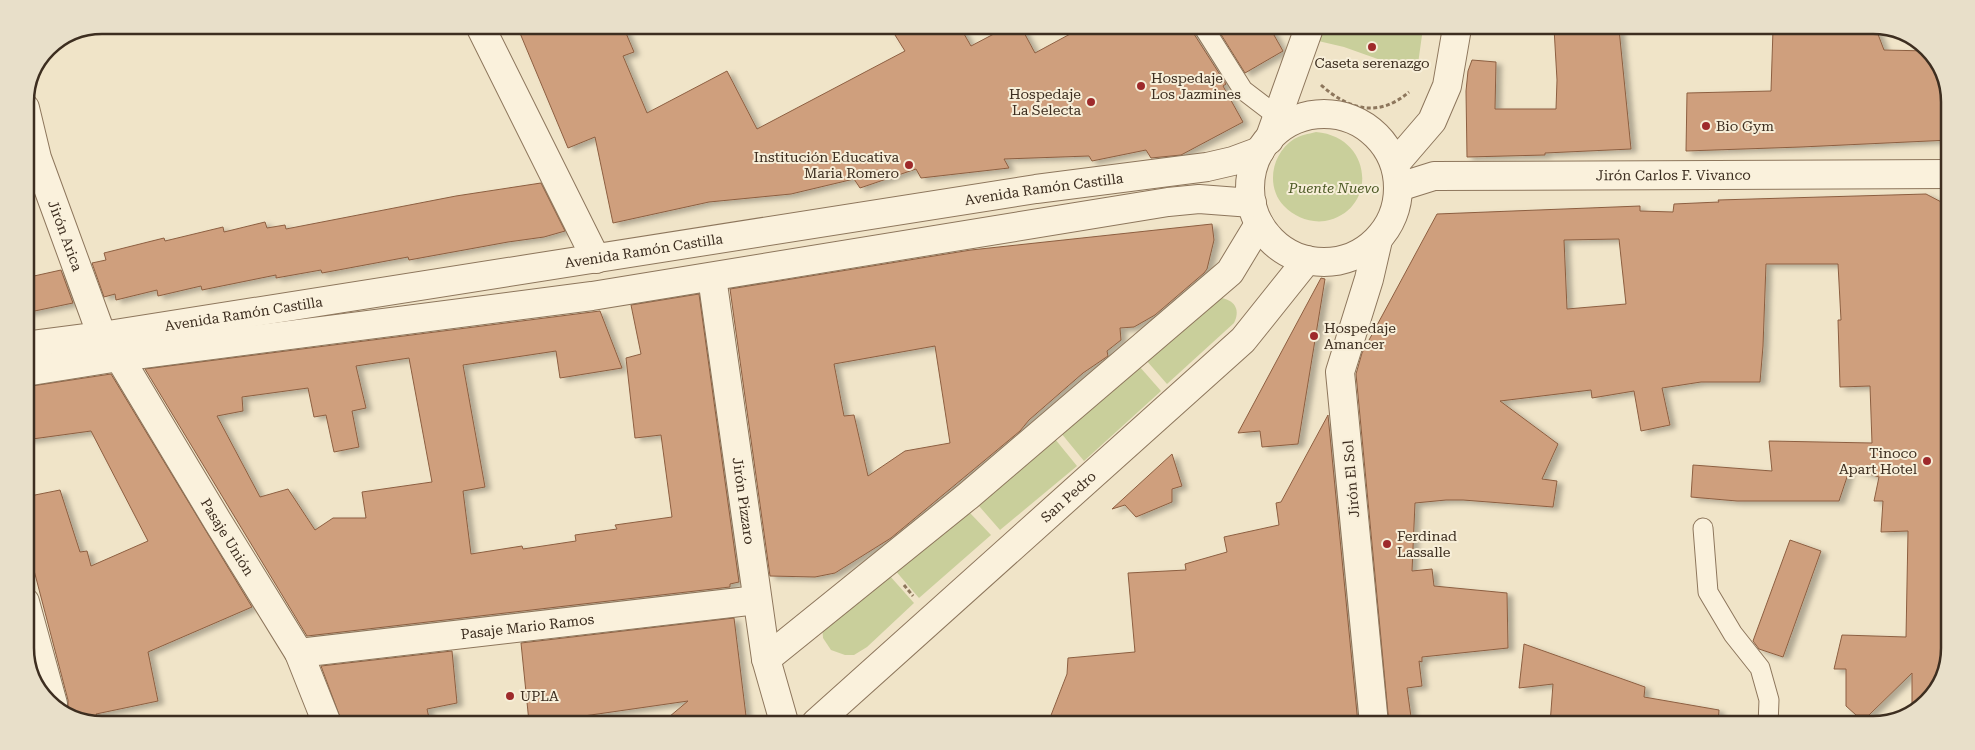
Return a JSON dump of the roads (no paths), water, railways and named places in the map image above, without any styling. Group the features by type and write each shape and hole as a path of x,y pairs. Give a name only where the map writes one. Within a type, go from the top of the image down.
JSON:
{"street":[{"path":"484,34 596,259"},
{"path":"1269,136 1300,118 1320,114 1339,116 1357,122 1373,132 1386,147 1397,176 1396,207 1389,224 1378,240 1357,255 1332,261 1307,260 1288,253 1272,240 1256,214 1250,185 1253,168 1269,136 1306,34"},
{"path":"1397,176 1432,120 1447,86 1456,34"},
{"name":"Avenida Ramón Castilla","path":"34,345 102,336 596,259 664,246 879,215 1036,189 1207,167 1233,161 1269,136"},
{"name":"Jirón Arica","path":"34,143 102,336 119,357"},
{"name":"Jirón Carlos F. Vivanco","path":"1397,176 1941,174"},
{"name":"Avenida Ramón Castilla","path":"34,371 119,357 592,296 1168,202 1199,199 1256,214"},
{"path":"766,659 968,496 1230,272 1256,214"},
{"name":"Jirón El Sol","path":"1373,716 1340,372 1369,278 1378,240"},
{"name":"San Pedro","path":"823,716 1243,340 1307,260"},
{"name":"Jirón Pizzaro","path":"712,277 766,659 782,716"},
{"name":"Pasaje Unión","path":"119,357 299,653 324,716"},
{"name":"Pasaje Mario Ramos","path":"299,653 757,600"},
{"path":"34,635 50,692"}],"lane":[{"path":"1208,34 1269,136"},
{"path":"1702,528 1708,592 1733,634 1760,668 1768,700 1768,716"}],"place":[{"name":"Caseta serenazgo","path":"1372,47"},
{"name":"Hospedaje Los Jazmines","path":"1141,86"},
{"name":"Hospedaje La Selecta","path":"1091,102"},
{"name":"Bio Gym","path":"1706,126"},
{"name":"Institución Educativa Maria Romero","path":"909,165"},
{"name":"Hospedaje Amancer","path":"1314,336"},
{"name":"Tinoco Apart Hotel","path":"1927,461"},
{"name":"Ferdinad Lassalle","path":"1387,544"},
{"name":"UPLA","path":"510,696"}],"park label":[{"name":"Puente Nuevo","path":"1334,188"}]}
